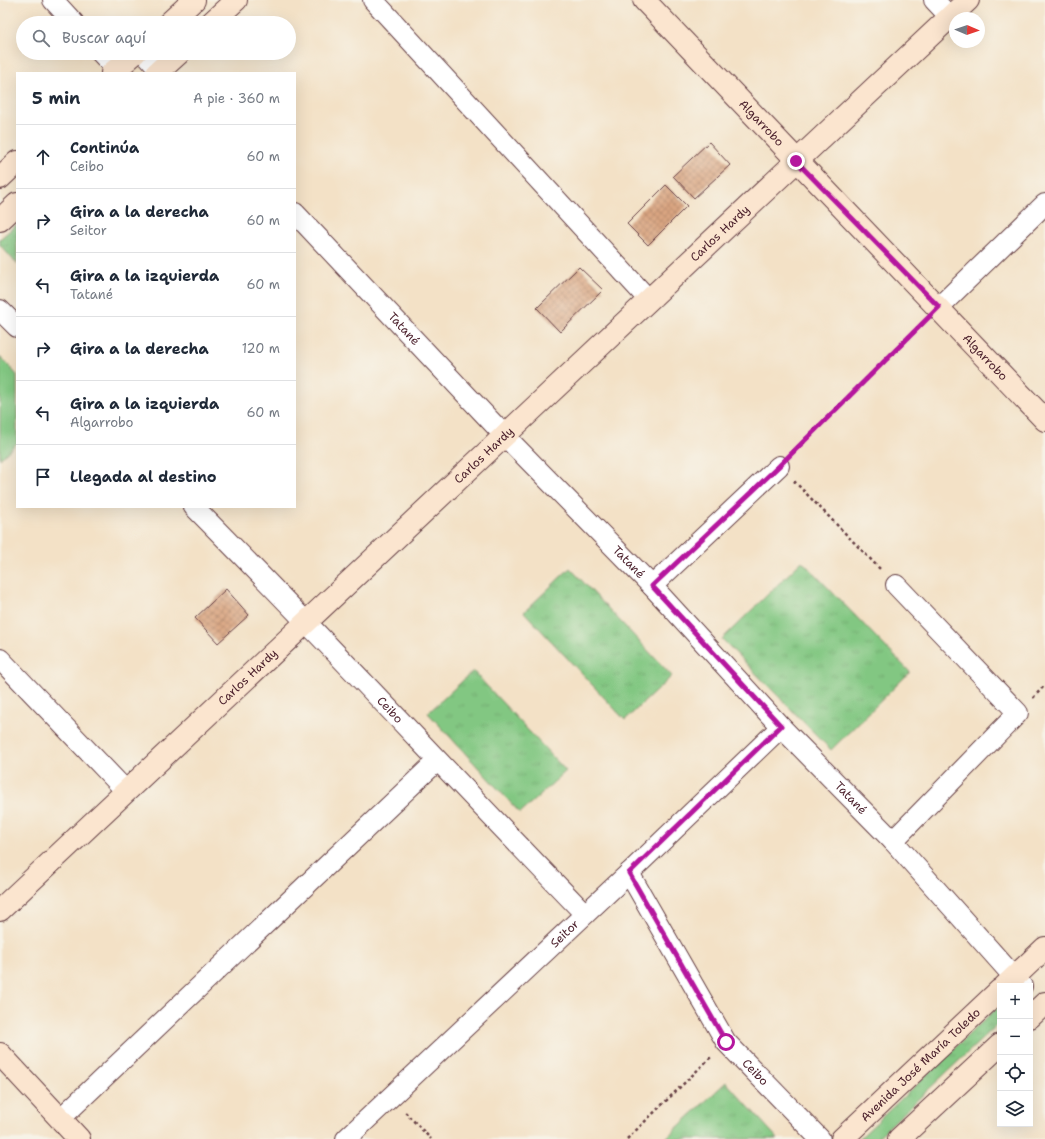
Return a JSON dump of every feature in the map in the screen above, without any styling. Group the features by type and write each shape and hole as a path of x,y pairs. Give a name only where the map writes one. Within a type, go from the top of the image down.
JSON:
{"street":[{"path":"53,0 68,16"},
{"path":"177,16 194,0"},
{"path":"219,16 236,0"},
{"path":"373,0 649,300"},
{"name":"Algarrobo","path":"644,0 796,161 939,307 1045,420"},
{"path":"934,0 949,16"},
{"name":"Carlos Hardy","path":"955,12 968,0"},
{"name":"Carlos Hardy","path":"0,910 949,18"},
{"path":"106,60 114,71 127,60"},
{"path":"151,60 160,72 172,60"},
{"path":"0,178 16,163"},
{"path":"939,307 1045,204"},
{"path":"0,220 16,205"},
{"name":"Tatané","path":"296,214 504,435 652,586 781,726 893,841 1008,983"},
{"path":"0,310 16,326"},
{"path":"652,586 779,466"},
{"name":"Ceibo","path":"195,508 307,621 438,761 585,914"},
{"path":"893,841 1018,713 896,585"},
{"path":"0,659 126,791"},
{"name":"Seitor","path":"346,1139 629,873 781,726"},
{"path":"60,1119 438,761"},
{"name":"Ceibo","path":"629,873 726,1042 820,1139"},
{"name":"Avenida José María Toledo","path":"1012,983 1045,948"},
{"name":"Avenida José María Toledo","path":"842,1139 997,997"},
{"path":"898,1139 997,1048"},
{"path":"0,1054 79,1139"}],"path":[{"path":"896,585 779,466 939,307"},
{"path":"627,1139 726,1042"},
{"path":"390,1096 432,1139"}],"green space":[{"path":"16,225 16,263 0,245 0,239"},
{"path":"0,356 16,374 16,444 0,459"},
{"path":"802,561 910,672 831,750 722,639"},
{"path":"570,568 672,676 625,720 524,612"},
{"path":"473,671 566,771 520,813 428,713"},
{"path":"997,1008 997,1025 876,1139 859,1139"},
{"path":"726,1082 778,1139 665,1139"}],"building":[{"path":"709,142 730,165 694,198 673,176"},
{"path":"666,185 687,206 648,245 627,224"},
{"path":"579,267 603,290 560,332 537,308"},
{"path":"226,589 249,615 218,643 195,618"}],"route":[{"path":"726,1042 629,873 781,726 652,586 779,466 939,307 796,161"}]}
